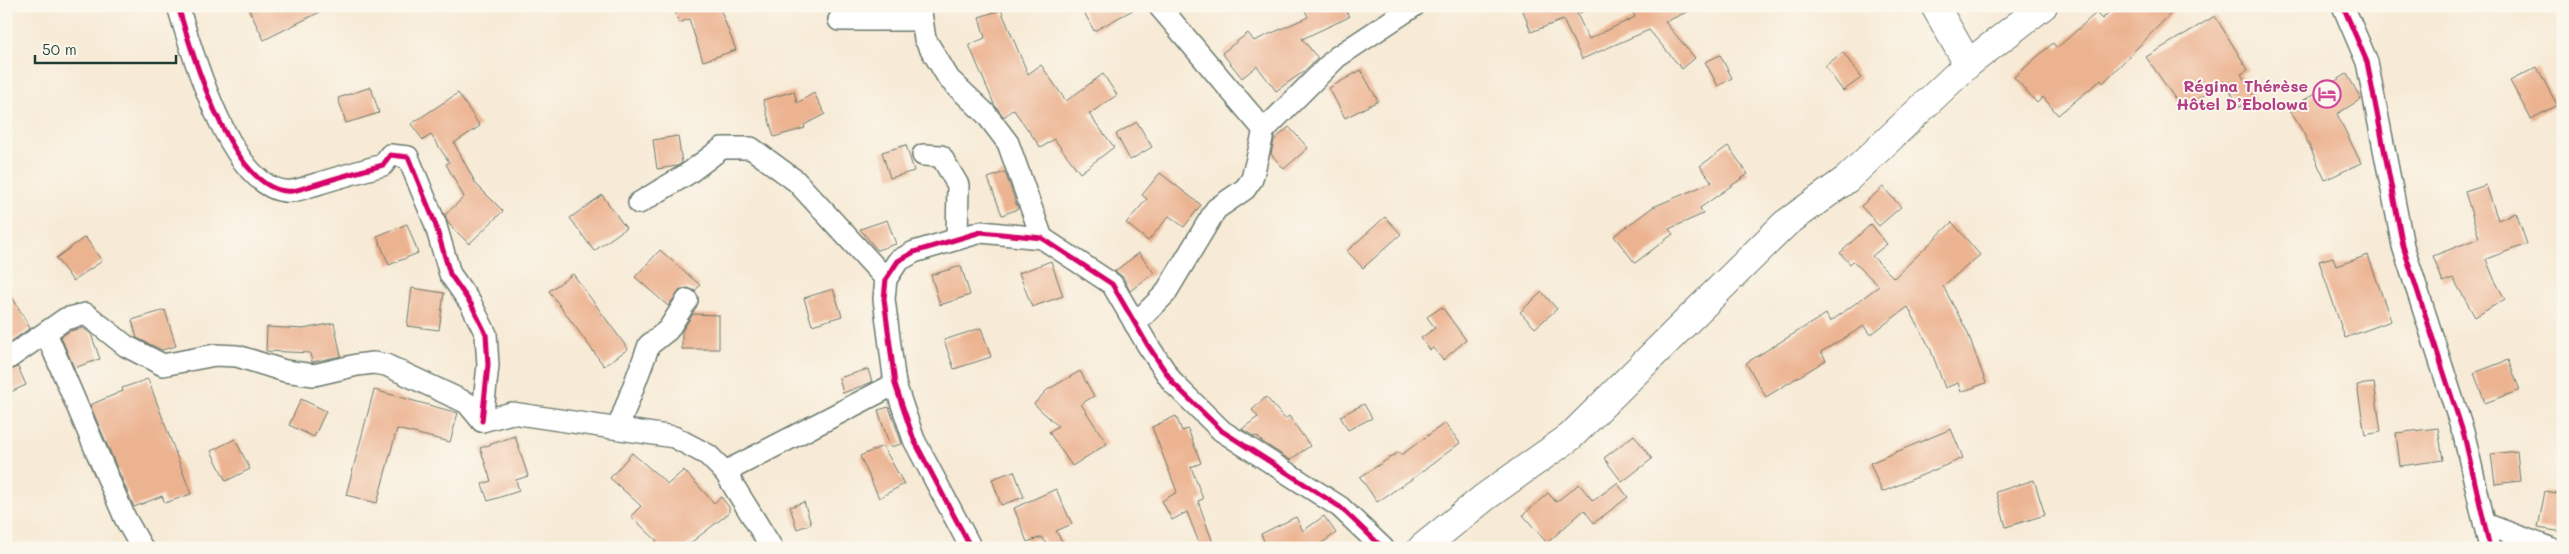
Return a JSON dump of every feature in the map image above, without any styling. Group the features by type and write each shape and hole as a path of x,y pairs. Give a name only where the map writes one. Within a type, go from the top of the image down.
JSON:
{"main road":[{"path":"1936,6 1968,64"},
{"path":"1422,548 1485,498 1570,437 1785,224 1846,179 1968,64 2043,6"}],"street":[{"path":"178,6 193,56 222,129 248,170 268,187 290,192 383,164 390,155 408,157 435,223 450,274 471,304 486,334 488,366 482,420"},
{"path":"1159,6 1264,130"},
{"path":"1135,324 1165,294 1216,209 1245,189 1252,179 1264,130 1337,57 1414,6"},
{"path":"2343,6 2367,62 2403,246 2464,435 2490,548"},
{"path":"839,20 910,20 920,11"},
{"path":"920,11 925,39 949,79 986,114 1008,143 1042,238"},
{"path":"639,203 689,173 722,148 751,148 796,181 886,279"},
{"path":"923,155 941,156 958,185 957,240"},
{"path":"970,548 914,440 895,384 884,299 886,279 898,261 914,252 981,232 1042,238 1112,284 1173,384 1222,431 1340,508 1383,548"},
{"path":"618,428 649,345 668,330 687,300"},
{"path":"6,360 65,319 86,314 126,346 163,365 215,355 237,356 285,371 314,375 357,365 373,363 386,365 467,403 482,420"},
{"path":"46,333 125,518 142,548"},
{"path":"725,472 895,384"},
{"path":"482,420 512,413 674,437 708,455 725,472 772,548"},
{"path":"2485,524 2550,548"}],"building":[{"path":"247,6 332,6 264,40"},
{"path":"673,6 719,6 736,50 703,61 689,19 679,23"},
{"path":"1081,6 1140,6 1094,31"},
{"path":"1303,6 1344,6 1349,17 1302,39 1318,58 1303,72 1276,91 1257,66 1242,78 1222,53 1248,33 1254,41 1308,17"},
{"path":"1521,6 1595,6 1577,14 1589,39 1635,17 1630,6 1700,6 1665,22 1695,58 1682,69 1649,30 1582,59 1563,20 1531,32"},
{"path":"2115,6 2178,6 2103,83 2101,80 2058,115 2043,97 2037,103 2014,77 2053,43 2057,48 2096,13 2102,19"},
{"path":"1001,10 1028,74 1041,65 1066,101 1103,74 1117,95 1089,114 1114,147 1080,173 1054,139 1041,148 1013,109 1004,117 994,104 969,45 985,38 979,17"},
{"path":"2215,16 2248,70 2241,74 2255,98 2240,107 2224,81 2183,110 2146,57"},
{"path":"1843,52 1861,78 1843,91 1825,66"},
{"path":"1720,55 1732,78 1718,86 1705,62"},
{"path":"2537,67 2557,105 2531,119 2510,81"},
{"path":"1361,70 1378,101 1345,118 1329,88"},
{"path":"2347,74 2361,99 2337,114 2361,163 2325,180 2303,132 2289,109"},
{"path":"371,87 379,113 346,123 338,98"},
{"path":"794,91 797,103 814,93 825,114 804,125 805,128 774,137 763,100"},
{"path":"458,93 480,126 454,143 476,184 503,211 469,244 448,223 445,215 464,197 446,164 449,162 431,135 423,140 411,124"},
{"path":"1137,122 1152,147 1130,160 1116,134"},
{"path":"1289,127 1308,148 1284,169 1271,154 1274,140"},
{"path":"678,136 682,163 677,166 657,169 653,140"},
{"path":"906,145 914,171 890,178 882,152"},
{"path":"1728,146 1748,174 1700,208 1703,214 1669,229 1673,234 1635,263 1614,236 1653,207 1712,182 1700,166"},
{"path":"1005,172 1018,209 1002,215 988,178"},
{"path":"1160,173 1201,205 1184,227 1169,216 1148,241 1126,223 1147,199 1142,195"},
{"path":"2486,185 2498,220 2516,213 2527,244 2486,259 2505,299 2475,317 2453,278 2443,282 2433,256 2479,238 2465,192"},
{"path":"1883,187 1901,207 1879,226 1861,206"},
{"path":"602,195 626,228 594,251 570,218"},
{"path":"1385,217 1401,234 1363,268 1347,251"},
{"path":"887,220 896,244 877,250 860,229"},
{"path":"1952,222 1980,255 1943,286 1967,331 1986,383 1961,392 1958,383 1945,388 1930,348 1908,307 1870,335 1864,326 1821,352 1826,360 1766,397 1746,363 1826,314 1830,322 1879,286 1853,261 1850,264 1840,253 1871,224 1887,244 1872,256 1894,278"},
{"path":"407,224 418,253 389,265 377,236"},
{"path":"85,237 102,261 73,281 56,258"},
{"path":"660,250 700,285 695,291 688,288 681,289 668,306 635,277"},
{"path":"1139,253 1154,273 1130,291 1123,277 1115,271"},
{"path":"2368,255 2391,321 2345,338 2319,261 2333,257 2336,266"},
{"path":"1051,261 1063,296 1032,307 1019,273"},
{"path":"961,266 970,295 940,305 931,275"},
{"path":"573,274 628,349 604,366 549,291"},
{"path":"6,286 30,328 6,345"},
{"path":"412,288 444,293 439,330 407,326"},
{"path":"833,289 842,316 812,325 804,298"},
{"path":"1542,292 1557,309 1535,328 1520,312"},
{"path":"1442,307 1466,340 1443,360 1433,348 1430,350 1421,338 1435,328 1427,317"},
{"path":"165,310 176,346 162,350 137,338 132,320"},
{"path":"693,314 719,315 719,349 682,349 682,331"},
{"path":"334,323 341,356 312,362 310,353 266,351 267,327 303,329"},
{"path":"83,328 91,334 100,359 74,368 61,337 70,331"},
{"path":"981,328 991,357 954,369 944,340"},
{"path":"2508,360 2520,390 2485,403 2474,373"},
{"path":"18,367 26,385 6,394 6,372"},
{"path":"868,369 872,382 843,393 839,378"},
{"path":"1080,371 1094,396 1081,404 1107,444 1072,466 1049,432 1058,426 1034,404 1047,390"},
{"path":"148,379 191,494 165,503 162,496 134,507 90,405 123,391 122,388"},
{"path":"2374,383 2381,432 2365,435 2357,385"},
{"path":"374,390 458,413 450,442 397,429 377,503 346,495"},
{"path":"1266,397 1285,419 1289,416 1310,446 1290,460 1261,441 1257,436 1255,437 1242,429 1258,417 1252,410"},
{"path":"301,399 326,411 314,437 289,425"},
{"path":"1364,404 1372,418 1348,430 1340,416"},
{"path":"889,407 902,444 890,447 878,410"},
{"path":"1176,416 1182,431 1188,429 1201,463 1191,467 1203,499 1198,501 1213,543 1201,548 1187,512 1172,520 1162,501 1177,492 1152,427"},
{"path":"1445,423 1460,443 1415,477 1377,502 1360,477 1399,452 1401,455"},
{"path":"2438,428 2443,460 2400,466 2396,433"},
{"path":"1951,429 1963,458 1882,492 1870,463"},
{"path":"1634,435 1652,459 1622,482 1604,458"},
{"path":"515,436 528,476 516,480 519,491 488,501 482,484 491,481 480,448"},
{"path":"235,439 250,469 226,481 211,451"},
{"path":"883,446 904,484 879,498 860,456"},
{"path":"2517,451 2520,481 2495,484 2491,454"},
{"path":"632,453 668,484 684,470 714,503 721,497 729,507 729,513 684,548 651,548 657,541 631,516 641,506 610,478"},
{"path":"1014,471 1024,497 1001,505 992,479"},
{"path":"2034,480 2045,515 2006,527 1996,492"},
{"path":"1617,483 1628,497 1594,523 1584,510 1547,543 1523,515 1548,493 1556,502 1579,484 1593,501"},
{"path":"1056,489 1072,524 1056,531 1066,548 1049,548 1042,537 1027,542 1014,508"},
{"path":"2545,491 2563,494 2563,532 2538,528"},
{"path":"804,502 811,524 797,529 790,507"},
{"path":"1324,516 1336,533 1316,547 1314,544 1311,546 1312,548 1267,548 1261,534 1296,517 1303,531"}],"cycle path":[{"path":"178,6 204,85 233,147 251,171 271,187 292,191 383,165 390,155 408,157 435,223 450,274 471,304 486,334 488,365 482,421"},
{"path":"2343,6 2367,62 2403,246 2464,435 2490,548"},
{"path":"971,548 914,440 895,384 884,299 886,279 898,261 914,252 981,232 1042,238 1112,284 1147,344 1173,383 1222,431 1340,507 1383,548"}],"place":[{"name":"Régina Thérèse Hôtel D’Ebolowa","path":"2327,94"}]}
